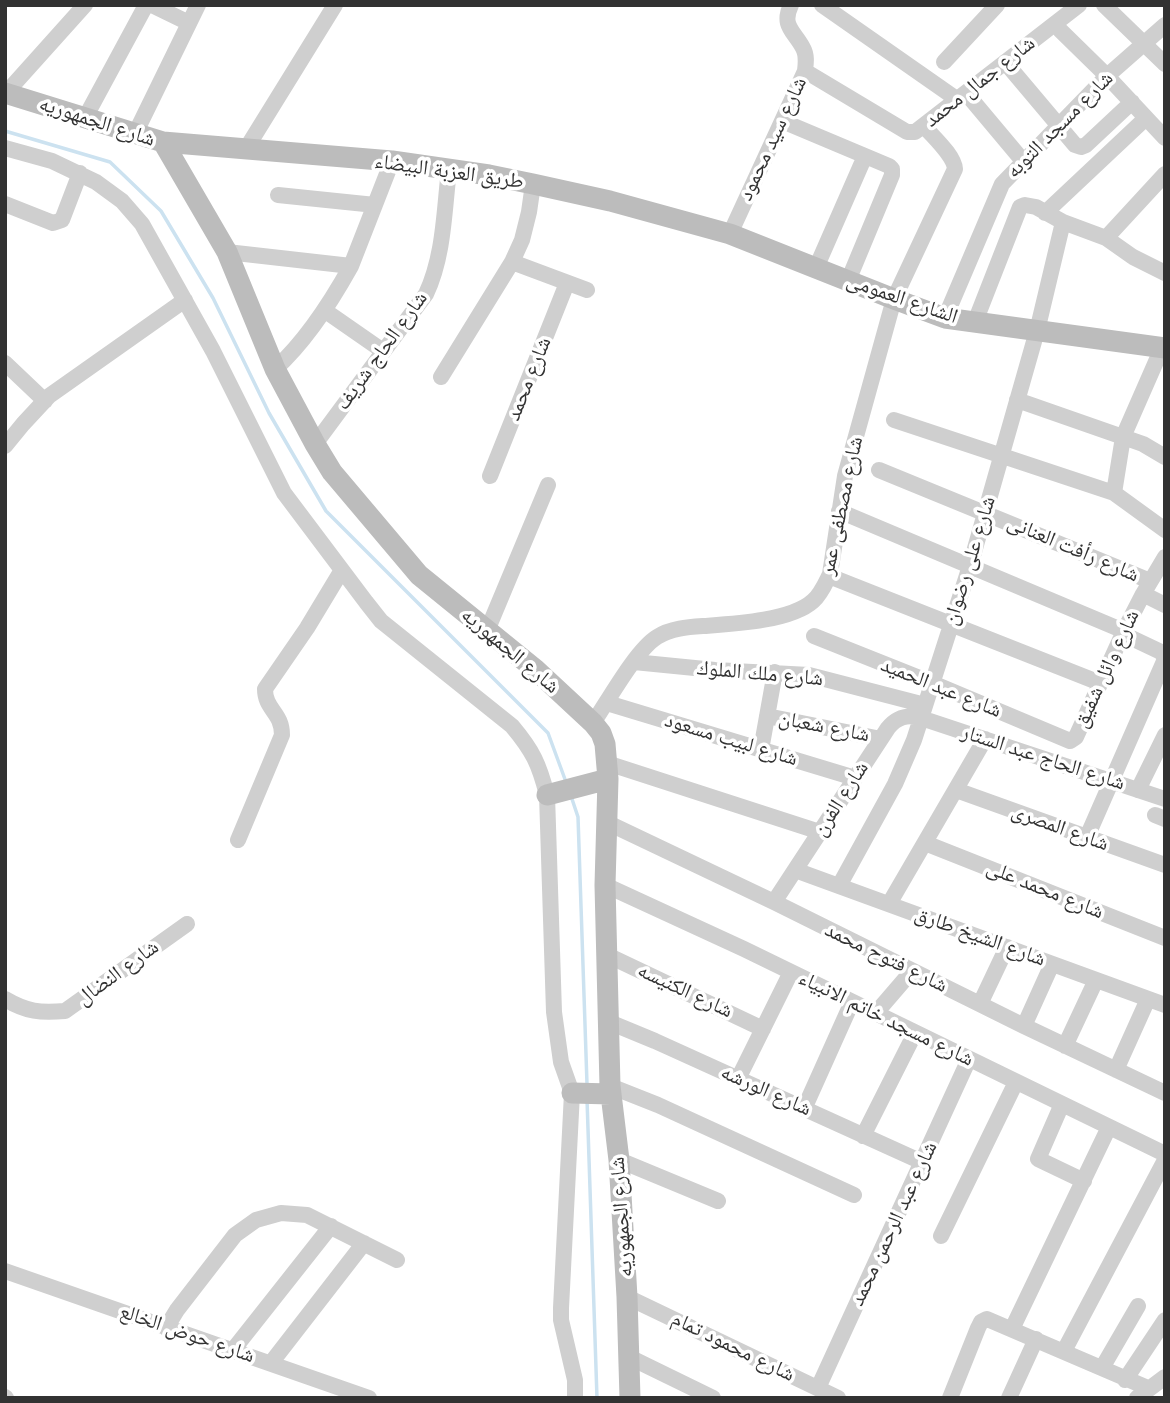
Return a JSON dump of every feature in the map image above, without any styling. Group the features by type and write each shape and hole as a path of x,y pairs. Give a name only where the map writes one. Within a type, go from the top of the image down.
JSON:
{"street":[{"path":"6,93 85,5"},
{"path":"85,118 146,5"},
{"path":"152,5 189,23"},
{"path":"135,134 198,5"},
{"path":"246,149 335,5"},
{"name":"شارع سيد محمود","path":"730,234 805,71 804,49 791,32 787,21 791,5"},
{"path":"822,5 962,96 1023,161"},
{"path":"944,62 997,5"},
{"name":"شارع جمال محمد","path":"805,71 907,132 915,132 1079,5"},
{"path":"1104,5 1165,64"},
{"name":"شارع مسجد التوبه","path":"946,318 1002,184 1107,76 1165,25"},
{"path":"1060,30 1165,138"},
{"path":"1005,62 1075,145 1083,146 1132,102"},
{"name":"شارع الجمهوريه","path":"6,93 163,142 227,252 275,369 314,444 332,472 419,575 536,670 601,733 605,744 602,775 608,823 605,886 609,1022 607,1091 619,1160 627,1297 629,1398"},
{"path":"1045,214 1146,118"},
{"path":"782,121 892,169 893,173 848,281"},
{"name":"شارع مصطفى عمر","path":"593,723 642,651 657,637 680,628 764,619 799,610 812,602 823,589 829,576 845,476 894,299 956,165 952,157 923,126"},
{"name":"طريق العزبة البيضاء","path":"163,142 392,161 489,175 610,201 730,234"},
{"path":"5,148 52,161 80,173 122,201 142,224 213,351 284,493 381,621 512,726 529,746 542,777 553,793 554,1012 561,1062 576,1093 561,1320 575,1380 576,1398"},
{"path":"816,268 865,156"},
{"path":"275,369 324,310 351,266 392,161"},
{"name":"شارع الحاج شريف","path":"314,444 426,294 439,251 449,170"},
{"path":"5,204 53,223 58,222 62,219 80,173"},
{"path":"1106,238 1165,174"},
{"path":"441,377 512,262 522,240 533,184"},
{"path":"278,195 375,205"},
{"path":"975,322 1020,207 1031,205 1063,222 1106,238 1133,257 1165,273"},
{"name":"شارع على رضوان","path":"839,886 895,784 914,740 1002,456 1037,331 1063,222"},
{"name":"الشارع العمومى","path":"730,234 946,318 1164,348"},
{"path":"227,252 351,266"},
{"path":"512,262 587,290"},
{"name":"شارع محمد","path":"490,476 567,283"},
{"path":"5,446 45,401 185,300"},
{"path":"324,310 383,351"},
{"path":"1114,493 1123,437 1164,348"},
{"path":"5,363 45,401"},
{"path":"1017,400 1143,444 1165,457"},
{"path":"894,420 1114,493 1165,530"},
{"name":"شارع رأفت العنانى","path":"879,470 985,513 1147,588 1165,605"},
{"path":"487,631 548,485"},
{"path":"839,511 970,566 1161,652 1165,658 1087,837"},
{"name":"شارع وائل شفيق","path":"1068,741 1076,737 1123,633 1165,557"},
{"path":"238,840 282,735 282,724 265,700 265,689 307,628 342,570"},
{"path":"829,576 1100,683"},
{"name":"شارع عبد الحميد","path":"814,636 1068,741"},
{"name":"شارع ملك الملوك","path":"634,662 809,675 923,712"},
{"path":"761,750 775,672"},
{"name":"شارع لبيب مسعود","path":"607,703 855,778"},
{"name":"شارع الحاج عبد الستار","path":"923,712 985,739 1165,799"},
{"name":"شارع الفرن","path":"774,902 893,722 923,712"},
{"name":"شارع شعبان","path":"767,716 881,739"},
{"path":"1138,790 1165,735"},
{"name":"شارع عبد الحميد","path":"889,904 985,739"},
{"path":"553,793 602,775 820,832"},
{"name":"شارع المصرى","path":"956,790 1165,866"},
{"name":"شارع فتوح محمد","path":"608,823 1165,1093"},
{"name":"شارع محمد على","path":"925,843 1165,938"},
{"name":"شارع الشيخ طارق","path":"795,870 1165,1005"},
{"name":"شارع مسجد خاتم الانبياء","path":"605,886 791,972 1165,1154"},
{"name":"شارع النضال","path":"5,999 20,1008 42,1013 65,1011 187,924"},
{"path":"980,1004 1007,947"},
{"name":"شارع الكنيسه","path":"607,954 763,1029"},
{"path":"1024,1026 1052,964"},
{"path":"876,1014 912,971"},
{"path":"738,1079 791,972"},
{"path":"1065,1046 1096,980"},
{"path":"1116,1070 1149,999"},
{"path":"804,1109 852,1002"},
{"name":"شارع الورشه","path":"609,1022 922,1162"},
{"path":"863,1136 915,1033"},
{"name":"شارع عبد الرحمن محمد","path":"818,1388 969,1059"},
{"path":"941,1236 1016,1082"},
{"path":"576,1093 607,1091 658,1105 854,1195"},
{"path":"1062,1104 1038,1159 1084,1181"},
{"path":"1012,1329 1109,1127"},
{"path":"619,1160 718,1201"},
{"path":"1065,1351 1165,1160"},
{"path":"166,1328 235,1235 256,1220 281,1213 307,1215 397,1260"},
{"path":"233,1350 331,1226"},
{"path":"271,1363 364,1243"},
{"name":"شارع حوض الخالع","path":"5,1271 271,1363 335,1392 369,1398"},
{"name":"شارع محمود تمام","path":"627,1297 838,1398"},
{"path":"1102,1368 1138,1306"},
{"path":"950,1398 981,1322 987,1319 1102,1368 1142,1393 1165,1377"},
{"path":"1125,1380 1165,1320"},
{"path":"1009,1398 1036,1339"},
{"path":"629,1357 713,1398"}],"waterway":[{"path":"5,131 110,162 161,211 213,298 269,413 326,511 548,733 566,782"},
{"path":"571,796 578,817 587,1084"},
{"path":"587,1099 597,1398"}]}
